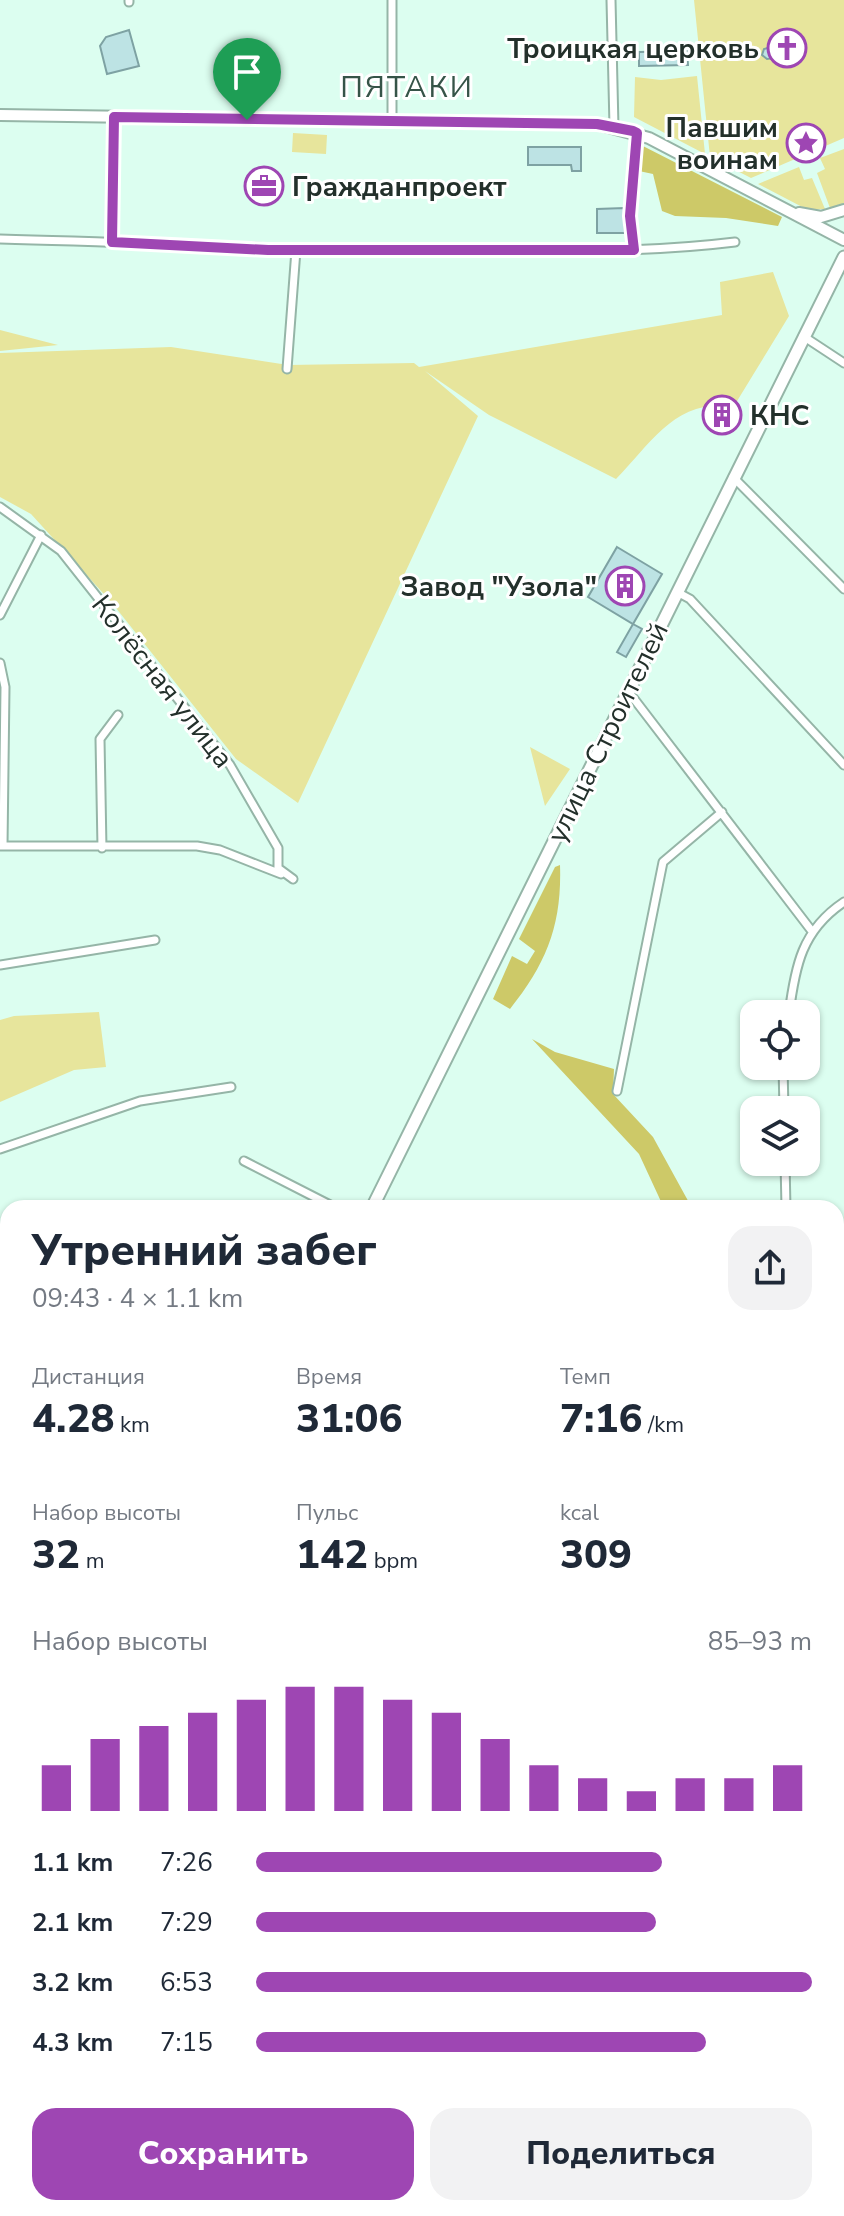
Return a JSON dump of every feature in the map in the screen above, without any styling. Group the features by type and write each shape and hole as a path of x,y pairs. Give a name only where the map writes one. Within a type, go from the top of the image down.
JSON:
{"main road":[{"path":"0,115 614,127 637,133 844,240"},
{"path":"791,212 821,217 844,210"},
{"name":"улица Строителей","path":"376,1200 844,257"}],"street":[{"path":"392,0 392,123"},
{"path":"611,0 614,127"},
{"path":"112,242 114,117"},
{"path":"634,250 630,216 637,133"},
{"path":"0,239 296,250 634,250 735,242"},
{"path":"287,369 296,250"},
{"path":"803,336 844,363"},
{"path":"733,477 844,589"},
{"name":"Колёсная улица","path":"0,507 61,551 230,765 278,848 278,868 293,879 232,854 197,846 145,844 102,848"},
{"path":"0,615 41,535"},
{"path":"677,592 690,599 844,765"},
{"path":"0,663 5,687 2,846 102,848 100,739 118,715"},
{"path":"628,691 811,930"},
{"path":"617,1091 663,862 722,812"},
{"path":"791,1000 793,980 811,930 844,902"},
{"path":"0,965 155,940"},
{"path":"0,1149 140,1101 231,1087"},
{"path":"244,1161 320,1200"},
{"path":"785,1176 786,1200"}],"shaded area":[{"path":"694,0 844,0 844,138 751,178 710,157"},
{"path":"697,76 705,154 634,117 635,77 661,80"},
{"path":"293,133 327,135 326,154 292,152"},
{"path":"639,144 782,217 778,226 726,218 675,216 662,211 653,174 639,171"},
{"path":"844,149 844,203 830,208 817,173 825,169 820,158"},
{"path":"799,167 804,180 812,178 825,209 808,210 758,184"},
{"path":"773,272 789,316 734,406 696,409 680,416 654,437 616,479 489,415 425,371 478,416 298,803 236,759 112,603 31,514 0,497 0,353 171,347 288,365 414,363 419,367 722,315 720,282"},
{"path":"0,330 58,345 0,351"},
{"path":"530,747 570,769 545,806"},
{"path":"560,865 558,906 550,942 534,975 510,1009 493,999 512,956 527,964 535,951 519,939 555,867"},
{"path":"99,1012 106,1067 74,1070 0,1102 0,1020 14,1016"},
{"path":"532,1039 555,1052 614,1069 613,1094 653,1137 688,1200 660,1200 639,1154"}],"building":[{"path":"129,30 139,66 107,74 100,46 106,37"},
{"name":"Троицкая церковь","path":"801,38 804,54 767,59 762,55 764,49"},
{"path":"687,51 688,65 639,66 639,52"},
{"path":"528,147 581,147 581,171 572,171 571,165 528,165"},
{"path":"624,208 625,233 597,233 597,209"},
{"name":"Завод \"Узола\"","path":"617,547 662,574 633,624 588,597"},
{"path":"633,624 642,629 626,657 617,652"}],"place":[{"name":"Троицкая церковь","path":"787,48"},
{"name":"Павшим воинам","path":"806,143"},
{"name":"Гражданпроект","path":"264,186"},
{"name":"КНС","path":"722,415"},
{"name":"Завод \"Узола\"","path":"625,586"}],"district":[{"name":"ПЯТАКИ","path":"407,87"}],"route":[{"path":"114,117 247,120 597,124 633,131 637,133 630,216 635,234 634,250 268,250 112,242 114,117"}]}
